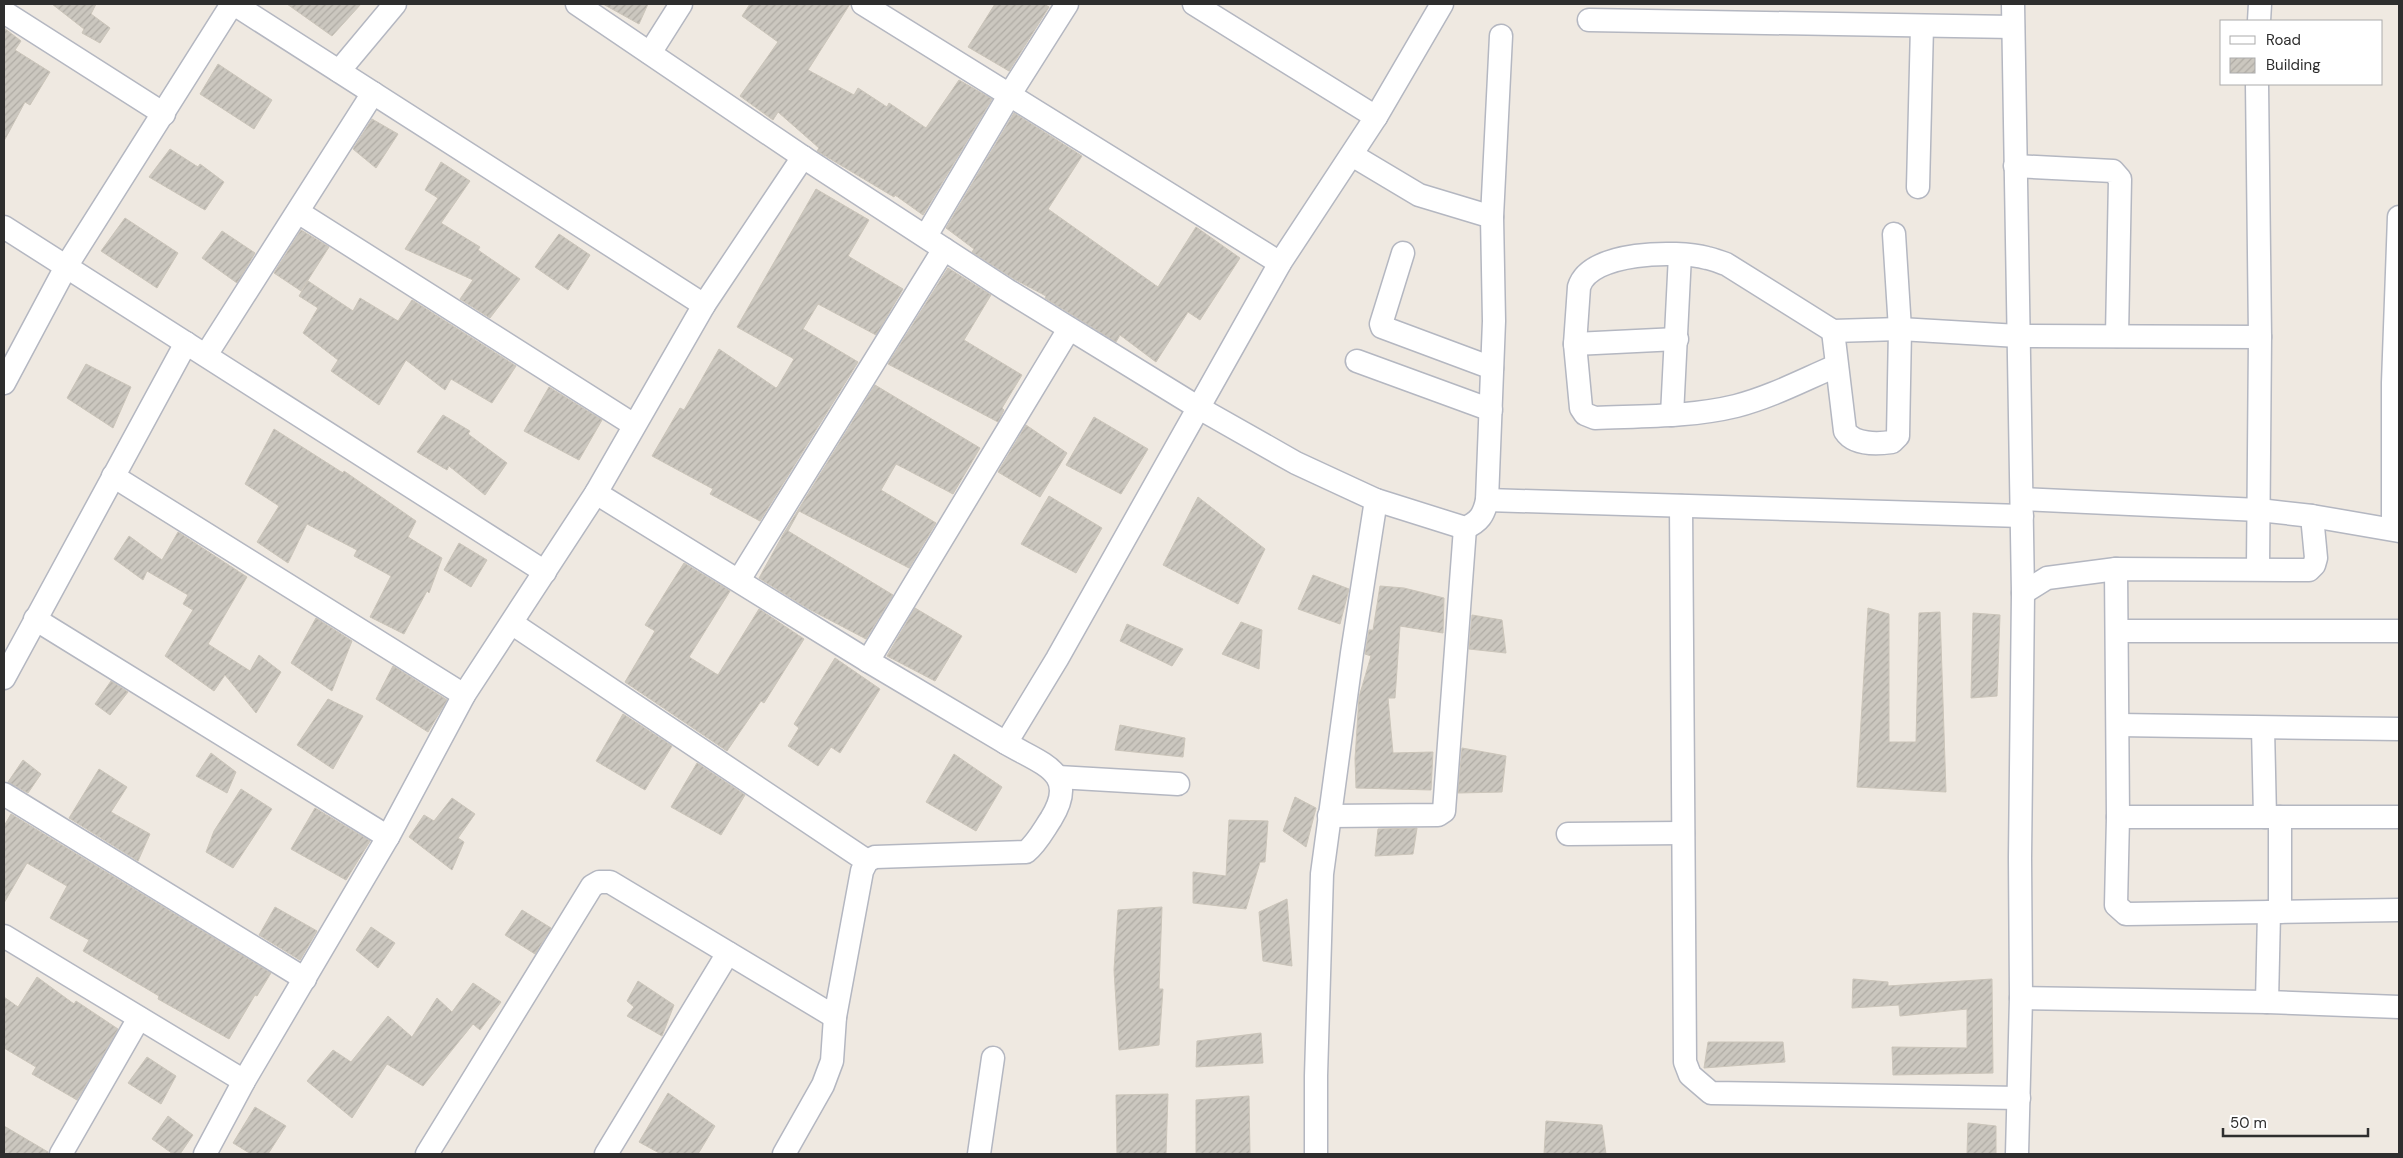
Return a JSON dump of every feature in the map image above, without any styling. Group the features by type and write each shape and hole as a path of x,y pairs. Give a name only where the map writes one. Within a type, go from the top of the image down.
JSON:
{"street":[{"path":"4,384 67,265 233,4 374,92 704,305"},
{"path":"339,71 394,4"},
{"path":"577,4 803,157 944,249 1069,329 1199,408 1296,463 1376,500 1465,528 1476,523 1485,512 1487,500 1494,321 1492,217 1501,36"},
{"path":"650,53 681,4"},
{"path":"863,4 1280,263"},
{"path":"926,236 1010,94 1067,4"},
{"path":"1194,4 1376,117"},
{"path":"1006,743 1057,659 1280,263 1376,117 1442,4"},
{"path":"2013,4 2023,593 2020,858 2022,998 2017,1154"},
{"path":"2259,20 2260,4"},
{"path":"4,12 164,114"},
{"path":"1589,20 2014,27"},
{"path":"1918,187 1922,26"},
{"path":"2256,85 2260,336 2258,568"},
{"path":"206,354 374,92"},
{"path":"1352,154 1419,195 1492,217"},
{"path":"205,1154 244,1081 306,979 388,837 464,695 596,493 704,305 803,157"},
{"path":"2015,166 2113,171 2120,179 2117,336"},
{"path":"298,212 634,425"},
{"path":"1487,500 1681,506 2259,510 2312,516 2396,530 2393,383 2399,217"},
{"path":"4,227 67,265 545,572"},
{"path":"1833,331 1845,432 1849,438 1882,443 1892,442 1898,436 1900,329 1894,234"},
{"path":"739,580 944,249"},
{"path":"1403,253 1381,324 1382,327 1492,368"},
{"path":"1836,366 1762,398 1734,406 1672,415 1595,418 1585,414 1582,408 1575,344 1578,287 1581,280 1592,271 1613,260 1640,256 1680,256 1706,258 1726,264 1833,331 1900,329 2018,336 2260,336"},
{"path":"1672,415 1680,256"},
{"path":"868,661 1069,329"},
{"path":"1575,344 1677,339"},
{"path":"4,678 186,342"},
{"path":"1357,362 1491,410"},
{"path":"113,476 464,695"},
{"path":"596,493 868,661 1052,770 1062,785 1060,802 1038,839 1026,852 875,857 867,861 862,871 835,1017 832,1061 823,1085 784,1154"},
{"path":"1316,1154 1316,1076 1322,874 1376,500"},
{"path":"1681,506 1685,1062 1690,1075 1699,1085 1711,1093 2019,1098"},
{"path":"2023,593 2047,578 2116,569 2258,568 2309,570 2314,565 2312,516"},
{"path":"1329,816 1438,815 1444,811 1465,528"},
{"path":"2116,569 2118,631 2116,906 2126,914 2399,910"},
{"path":"35,618 388,837"},
{"path":"512,624 867,861"},
{"path":"2118,631 2399,631"},
{"path":"2118,725 2399,729"},
{"path":"2263,728 2273,817 2275,912 2267,1002"},
{"path":"1058,777 1178,784"},
{"path":"4,794 306,979"},
{"path":"2118,816 2399,817"},
{"path":"1568,834 1683,833"},
{"path":"427,1154 592,886 599,882 610,882 835,1017"},
{"path":"4,936 244,1081"},
{"path":"606,1154 728,953"},
{"path":"2022,998 2267,1002 2399,1007"},
{"path":"61,1154 139,1018"},
{"path":"979,1154 993,1058"}],"building":[{"path":"52,4 96,4 91,14 110,28 100,43 82,33 84,29"},
{"path":"287,4 361,4 332,36"},
{"path":"603,4 648,4 639,24"},
{"path":"750,4 850,4 808,70 854,95 858,88 887,107 889,103 926,128 959,80 992,99 923,215 895,195 894,197 817,151 819,148 778,112 773,120 740,96 778,42 742,16"},
{"path":"995,4 1044,4 1049,7 1009,71 968,47"},
{"path":"4,28 21,41 15,50 50,72 30,105 25,102 4,141"},
{"path":"218,64 272,100 254,129 200,94"},
{"path":"1014,113 1082,156 1048,209 1158,287 1196,227 1240,258 1200,320 1188,312 1156,362 1120,335 1116,342 1045,298 1046,296 1014,279 972,252 974,249 946,228"},
{"path":"372,119 398,134 376,168 353,149"},
{"path":"170,149 198,167 200,164 224,182 205,210 149,177"},
{"path":"441,162 470,181 441,223 480,247 478,250 520,279 490,318 460,299 473,280 405,249 438,198 425,190"},
{"path":"816,189 869,220 848,256 903,289 876,335 818,304 803,329 858,362 760,521 710,494 713,489 652,456 680,408 684,410 719,349 776,388 778,386 794,359 737,327"},
{"path":"125,218 178,253 157,288 101,251"},
{"path":"301,230 329,247 301,291 274,273"},
{"path":"222,231 255,253 237,283 202,258"},
{"path":"559,234 590,255 568,290 535,267"},
{"path":"948,268 991,295 964,340 1022,375 1002,408 1004,410 998,422 888,364"},
{"path":"308,281 353,311 360,298 398,321 412,300 516,366 492,403 451,379 445,390 406,360 379,405 331,371 338,360 303,333 318,308 299,296"},
{"path":"86,364 131,387 113,428 67,398"},
{"path":"875,385 980,448 953,494 896,464 881,490 936,523 909,568 799,511 788,531 893,595 866,639 807,608 759,578 784,533"},
{"path":"549,387 602,420 579,460 524,431"},
{"path":"443,415 470,431 468,434 507,463 485,495 449,466 447,470 417,452"},
{"path":"1094,417 1148,449 1121,494 1066,465"},
{"path":"1026,425 1067,453 1040,497 998,472"},
{"path":"274,429 343,473 344,471 416,521 408,537 442,558 429,593 427,591 404,634 370,617 391,576 354,556 357,550 307,524 288,563 257,542 279,506 245,484"},
{"path":"1049,496 1102,528 1076,573 1021,544"},
{"path":"1198,497 1265,549 1238,604 1163,565"},
{"path":"178,532 247,577 208,644 250,671 259,655 281,672 256,713 225,675 214,691 165,656 193,610 183,604 188,595 147,571 143,580 114,559 129,536 162,560"},
{"path":"459,543 487,560 471,587 444,570"},
{"path":"684,563 730,591 689,657 718,675 759,609 804,639 764,703 761,701 727,751 625,682 655,631 645,625"},
{"path":"1313,575 1349,589 1340,624 1298,609"},
{"path":"1380,586 1404,588 1444,598 1443,633 1400,626 1395,698 1388,698 1393,753 1433,752 1431,790 1356,788 1355,759 1359,697 1371,656 1365,654 1369,630 1373,630"},
{"path":"915,608 962,636 935,681 887,656"},
{"path":"1868,608 1889,614 1889,742 1916,742 1919,613 1940,612 1946,792 1857,787"},
{"path":"1973,613 2000,615 1997,696 1971,698"},
{"path":"1472,615 1502,620 1506,653 1469,649"},
{"path":"316,618 352,641 332,691 291,663"},
{"path":"1241,622 1262,630 1259,669 1222,654"},
{"path":"1127,624 1183,649 1172,666 1120,641"},
{"path":"835,658 880,689 840,753 831,747 818,766 788,746 799,728 794,724"},
{"path":"393,666 447,700 428,732 376,699"},
{"path":"111,681 128,692 110,715 95,704"},
{"path":"328,699 363,716 333,769 297,745"},
{"path":"623,714 672,746 645,790 596,761"},
{"path":"1120,725 1185,738 1183,757 1115,750"},
{"path":"1462,748 1506,756 1502,792 1458,793"},
{"path":"211,753 236,772 227,793 196,776"},
{"path":"954,754 1002,787 976,831 926,802"},
{"path":"23,760 41,774 28,793 8,782"},
{"path":"697,763 745,795 721,835 671,807"},
{"path":"99,769 127,787 111,812 150,834 138,861 69,818"},
{"path":"241,789 272,809 233,868 206,852 214,831"},
{"path":"1295,797 1316,808 1306,847 1283,831"},
{"path":"452,798 475,814 458,838 464,842 452,870 409,837 424,815 434,821"},
{"path":"315,808 370,841 346,880 291,849"},
{"path":"11,814 271,973 257,996 255,995 229,1039 158,999 159,996 83,951 89,940 50,918 67,886 27,863 4,903 4,826"},
{"path":"1229,820 1268,821 1265,862 1260,862 1246,909 1193,903 1193,872 1226,876"},
{"path":"1417,828 1413,854 1375,856 1378,829"},
{"path":"1287,899 1292,966 1263,961 1259,912"},
{"path":"275,907 317,931 300,960 259,935"},
{"path":"1162,907 1159,989 1163,989 1159,1045 1119,1050 1114,970 1118,910"},
{"path":"522,910 551,928 535,954 505,935"},
{"path":"371,927 395,943 378,968 356,950"},
{"path":"37,977 74,1004 76,1001 118,1029 77,1100 32,1074 36,1067 4,1048 4,997 18,1007"},
{"path":"1853,979 1888,982 1888,986 1992,979 1993,1073 1893,1075 1892,1047 1967,1048 1967,1009 1900,1016 1899,1005 1852,1008"},
{"path":"638,981 674,1005 662,1036 627,1016 634,1007 627,1001"},
{"path":"473,983 501,1002 480,1030 473,1024 423,1086 387,1064 352,1118 307,1081 333,1050 351,1062 388,1016 412,1037 437,998 452,1012"},
{"path":"1261,1033 1263,1063 1196,1067 1197,1041"},
{"path":"1708,1042 1783,1042 1785,1062 1704,1068"},
{"path":"147,1057 176,1076 161,1104 128,1083"},
{"path":"668,1093 715,1126 698,1154 661,1154 639,1142"},
{"path":"1168,1094 1166,1154 1117,1154 1116,1095"},
{"path":"1249,1096 1250,1154 1196,1154 1196,1100"},
{"path":"255,1107 286,1126 268,1154 251,1154 233,1143"},
{"path":"168,1116 193,1135 180,1154 173,1154 152,1139"},
{"path":"1546,1121 1602,1125 1606,1154 1544,1154"},
{"path":"1968,1123 1996,1126 1996,1154 1967,1154"},
{"path":"4,1126 48,1152 48,1154 4,1154"}]}
